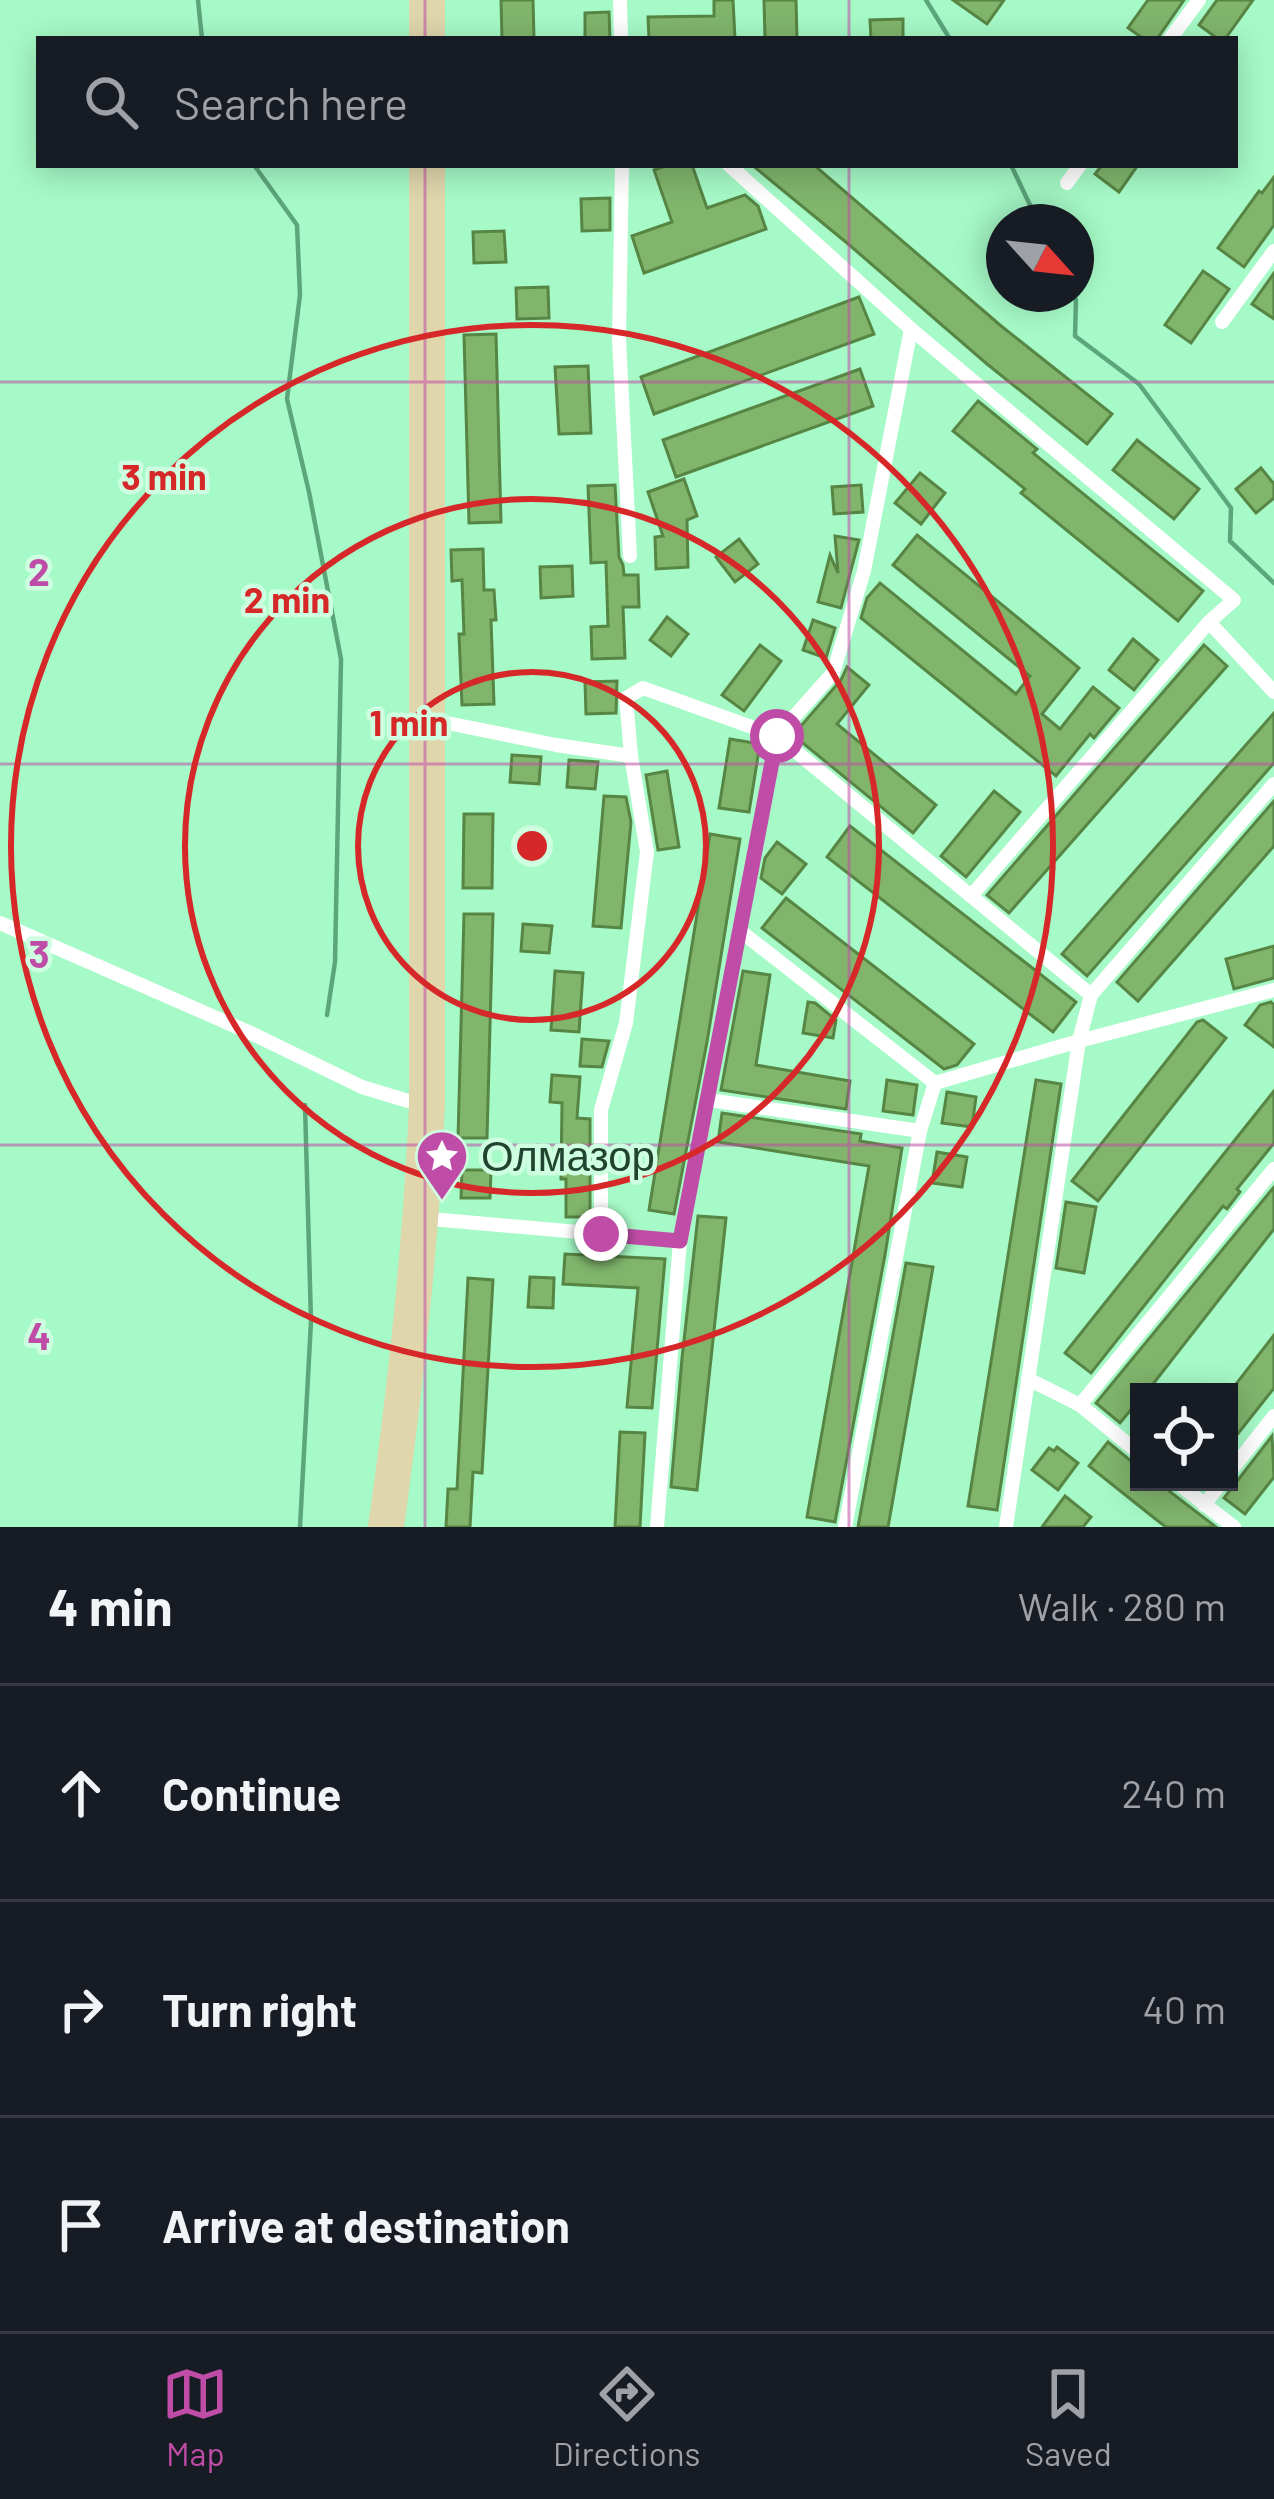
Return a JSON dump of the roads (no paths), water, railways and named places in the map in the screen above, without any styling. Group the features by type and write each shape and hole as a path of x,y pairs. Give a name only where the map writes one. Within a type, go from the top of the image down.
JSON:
{"main road":[{"path":"418,0 418,36"},
{"path":"436,0 436,36"},
{"path":"376,1527 405,1304 418,1105 418,168"},
{"path":"394,1527 431,1219 436,1105 436,168"}],"street":[{"path":"620,0 621,36"},
{"path":"1173,36 1198,0"},
{"path":"622,168 620,339 630,556"},
{"path":"732,168 911,329 1234,600 970,896"},
{"path":"1067,183 1078,168"},
{"path":"1222,322 1274,251"},
{"path":"657,1527 680,1241 777,736 833,673 864,571 911,329"},
{"path":"1210,622 1274,692"},
{"path":"601,1234 601,1110 626,1023 647,852 626,698 643,688 777,736 1091,995"},
{"path":"437,721 631,756"},
{"path":"1006,1527 1079,1041 1091,995 1274,784"},
{"path":"0,923 362,1087 418,1105"},
{"path":"740,930 935,1083"},
{"path":"935,1083 1274,990"},
{"path":"845,1527 920,1131 935,1083"},
{"path":"709,1100 920,1131"},
{"path":"1080,1406 1274,1168"},
{"path":"431,1219 680,1241"},
{"path":"1028,1378 1080,1406 1130,1446"},
{"path":"1238,1462 1274,1416"},
{"path":"1186,1491 1234,1527"},
{"path":"1204,1505 1215,1491"}],"waterway":[{"path":"198,0 202,36"},
{"path":"926,0 948,36"},
{"path":"256,168 297,225 300,295 287,399 341,659 335,962 327,1015"},
{"path":"1012,168 1029,204"},
{"path":"1076,312 1075,336 1139,384 1231,508 1230,541 1274,583"},
{"path":"300,1527 311,1321 305,1105"}],"place":[{"name":"Олмазор","path":"442,1202"}]}
